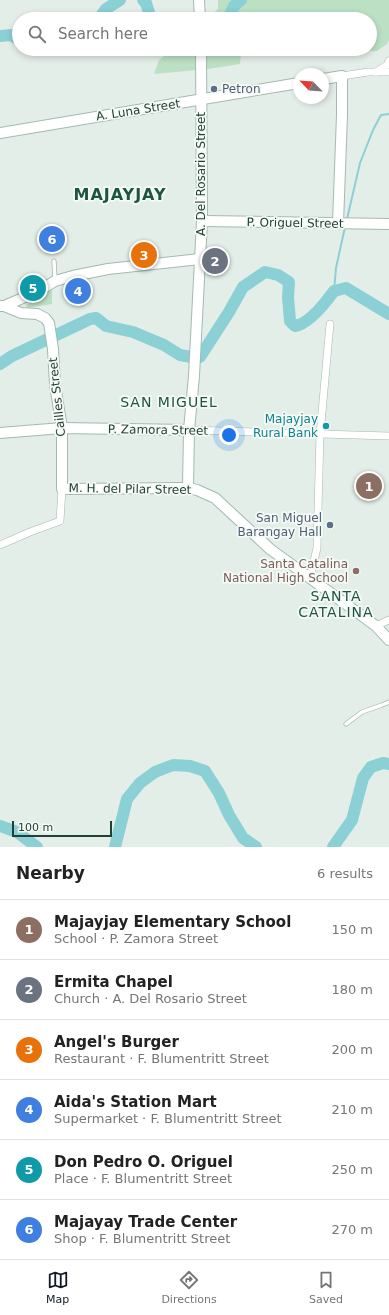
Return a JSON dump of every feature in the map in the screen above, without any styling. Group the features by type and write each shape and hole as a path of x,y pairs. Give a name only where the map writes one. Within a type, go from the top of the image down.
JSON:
{"main road":[{"name":"A. Del Rosario Street","path":"188,488 189,430 194,376 202,221 201,56"},
{"path":"329,78 342,76 338,223"},
{"name":"A. Luna Street","path":"0,133 293,84"},
{"name":"P. Origuel Street","path":"202,221 389,224"},
{"path":"2,306 37,292 55,281 72,276 108,269 200,259"},
{"name":"Cailles Street","path":"2,306 21,313 37,314 45,318 49,323 53,349 55,385 62,428 62,488"},
{"name":"P. Zamora Street","path":"0,433 62,428 189,430"},
{"name":"M. H. del Pilar Street","path":"62,488 188,488 197,490 215,498 270,549 376,626 389,640"}],"street":[{"path":"376,72 387,65 389,61"},
{"path":"342,76 389,72"},
{"path":"310,578 317,548 320,434 330,324"},
{"name":"P. Zamora Street","path":"189,430 389,436"},
{"name":"Cailles Street","path":"0,545 60,521 62,488"},
{"path":"376,626 389,620"}],"lane":[{"path":"54,262 55,281"},
{"path":"346,724 362,712 389,702"}],"green space":[{"path":"218,0 389,0 389,40 387,44 377,51 377,12 215,12 218,9"},
{"path":"164,56 241,56 240,64 208,69 154,74 159,60"},
{"path":"52,290 52,304 27,308 26,305"}],"waterway":[{"path":"104,12 120,0"},
{"path":"143,0 146,3 149,12"},
{"path":"231,12 234,6 241,0"},
{"path":"0,36 12,36"},
{"path":"347,219 360,163 373,130 381,115 389,114"},
{"path":"334,291 336,268 345,227"},
{"path":"0,364 12,356 90,319 96,318 106,326 133,332 164,345 180,355 200,357 243,287 265,272 278,275 289,282 288,297 290,321 295,326 311,317 334,291 346,288 389,314"},
{"path":"333,847 352,820 363,778 371,767 383,763 389,764"},
{"path":"115,847 127,799 140,783 155,772 173,765 190,766 205,771 219,793 229,815 243,838 256,847"},
{"path":"0,826 17,832 37,847"}],"place":[{"name":"Petron","path":"214,89"},
{"name":"Majayay Trade Center","path":"52,239"},
{"name":"Angel's Burger","path":"144,255"},
{"name":"Ermita Chapel","path":"215,261"},
{"name":"Don Pedro O. Origuel","path":"33,288"},
{"name":"Aida's Station Mart","path":"78,291"},
{"name":"Majayjay Rural Bank","path":"326,426"},
{"name":"Majayjay Elementary School","path":"369,486"},
{"name":"San Miguel Barangay Hall","path":"330,525"},
{"name":"Santa Catalina National High School","path":"356,571"}],"district":[{"name":"MAJAYJAY","path":"120,194"},
{"name":"SAN MIGUEL","path":"169,402"},
{"name":"SANTA CATALINA","path":"336,604"}]}
